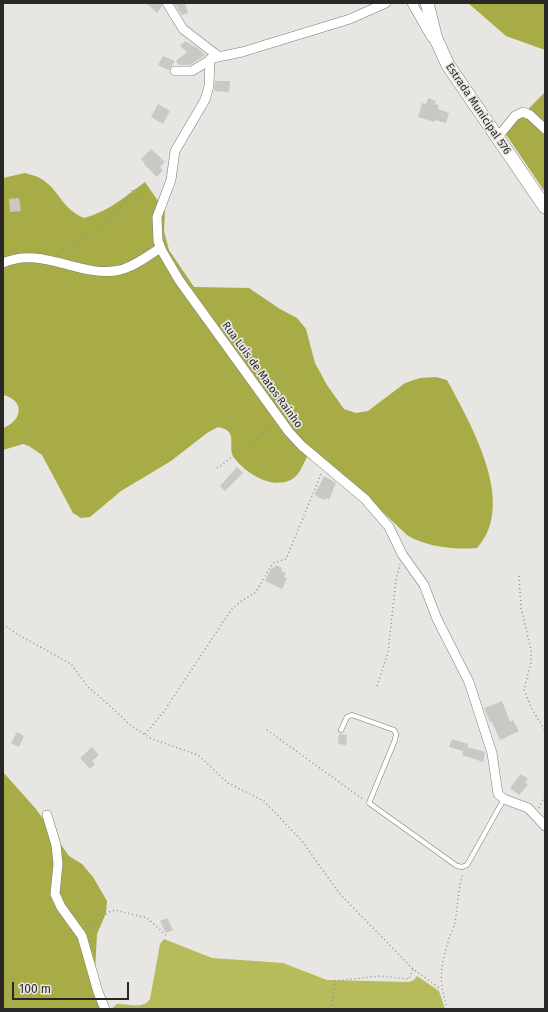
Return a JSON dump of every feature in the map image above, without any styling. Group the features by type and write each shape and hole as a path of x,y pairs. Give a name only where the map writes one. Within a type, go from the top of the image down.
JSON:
{"main road":[{"name":"Estrada Municipal 576","path":"428,3 436,39 448,65 545,207"}],"street":[{"path":"168,3 183,29 214,58"},
{"path":"175,71 192,71 214,58 242,52 350,19 386,3"},
{"path":"412,3 448,65"},
{"path":"3,263 18,258 41,259 92,270 113,271 137,263 160,248 157,223 160,206 171,180 176,148 198,114 206,96 214,58"},
{"path":"497,138 516,116 523,112 530,115 545,129"},
{"name":"Rua Luís de Matos Raínho","path":"160,248 184,288 280,421 297,442 376,510 389,527 403,556 424,585 439,622 466,676 478,708 492,756 497,792 504,800"},
{"path":"504,800 526,807 545,826"},
{"path":"47,815 56,845 58,864 55,894 58,903 77,928 85,944 98,992 105,1009"}],"lane":[{"path":"342,730 347,717 352,715 390,727 395,732 395,740 369,803 457,866 465,866 504,800"}],"path":[{"path":"41,259 79,243 116,214 133,189 157,223"},
{"path":"217,468 280,421"},
{"path":"145,734 163,713 234,607 256,592 273,563 286,559 325,465"},
{"path":"377,686 387,657 397,576 403,556"},
{"path":"519,576 521,608 531,650 531,662 524,690 531,707 545,731"},
{"path":"3,624 17,634 71,664 88,687 131,726 145,734 198,755 228,783 264,801 302,841 340,894 413,969 441,989"},
{"path":"267,730 369,803"},
{"path":"536,816 545,795"},
{"path":"448,1009 441,989 442,967 449,939 455,923 458,887 465,866"},
{"path":"77,928 96,924 109,912 115,910 147,918 166,935"},
{"path":"331,1009 335,981 379,976 409,979 413,969"}],"green space":[{"path":"468,3 545,3 545,50 506,36"},
{"path":"545,92 545,192 505,133"},
{"path":"25,173 37,177 49,184 70,209 84,218 109,208 145,182 165,211 164,231 169,250 194,287 249,288 280,309 297,318 306,329 315,363 327,385 344,409 356,413 368,411 405,383 420,378 436,377 447,380 477,440 486,464 492,487 493,509 488,530 477,548 441,547 423,542 407,535 351,482 311,451 302,468 295,477 279,483 261,479 245,469 233,456 229,432 218,427 207,433 171,461 121,491 90,517 81,518 73,513 42,455 29,446 23,444 3,450 3,428 15,421 19,411 15,401 3,395 3,178"},
{"path":"3,772 36,809 69,856 82,864 93,877 107,901 106,913 97,934 95,971 109,1009 3,1009"},
{"path":"164,939 212,958 283,963 327,980 409,982 414,980 417,976 439,991 445,1009 111,1009 117,1004 139,1005 150,999 160,944"}],"building":[{"path":"146,3 161,3 162,6 157,13"},
{"path":"174,3 185,3 188,13 182,15"},
{"path":"185,41 199,49 205,55 190,65 179,65 176,61 187,52 180,46"},
{"path":"163,56 175,61 169,70 158,65"},
{"path":"215,81 230,81 229,92 214,91"},
{"path":"428,98 436,101 435,104 439,105 438,109 449,113 446,123 435,120 434,122 418,117 422,103 426,104"},
{"path":"158,104 170,111 163,124 151,117"},
{"path":"151,149 165,162 160,167 163,170 157,177 141,159"},
{"path":"19,198 21,211 10,212 9,199"},
{"path":"237,467 243,473 225,491 220,486"},
{"path":"324,476 336,483 329,500 326,498 325,500 316,496 315,494"},
{"path":"276,565 282,568 281,571 286,573 284,577 287,578 282,589 265,581 272,567 274,568"},
{"path":"502,701 510,722 513,720 519,731 500,740 484,708"},
{"path":"17,732 24,736 19,747 11,743"},
{"path":"339,734 347,735 346,745 338,744"},
{"path":"452,739 468,744 467,747 485,752 483,762 462,755 463,751 449,747"},
{"path":"92,747 99,755 92,761 95,764 90,769 80,758"},
{"path":"521,774 528,779 525,782 528,785 519,795 510,788"},
{"path":"167,918 173,930 166,933 160,921"}]}
